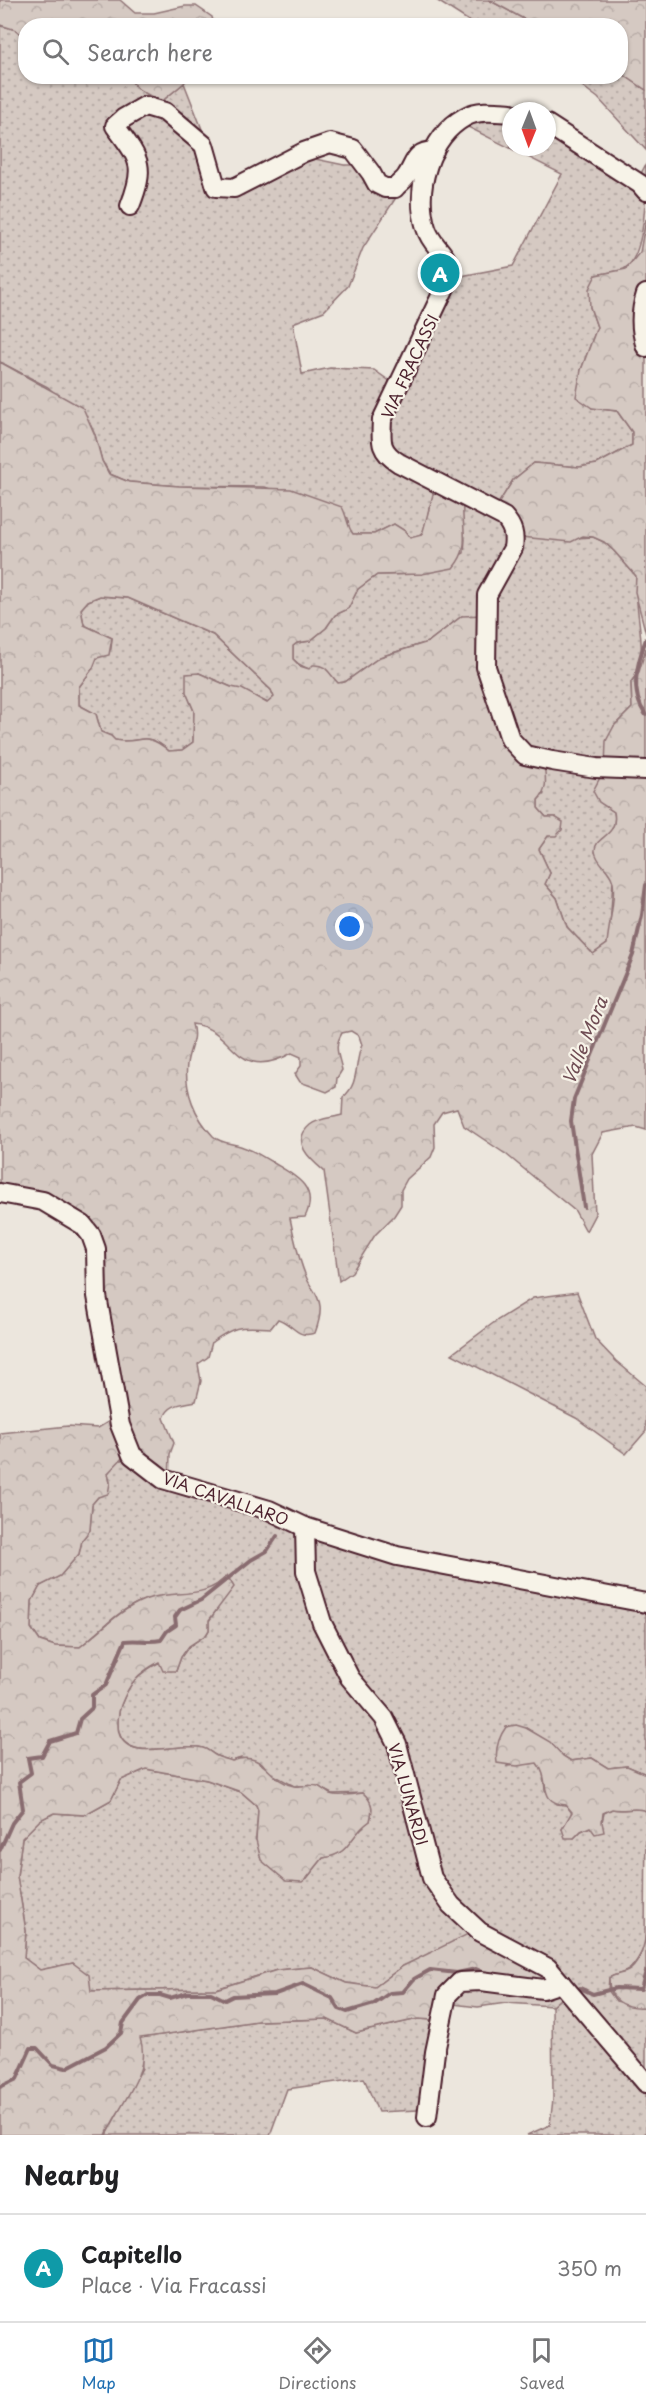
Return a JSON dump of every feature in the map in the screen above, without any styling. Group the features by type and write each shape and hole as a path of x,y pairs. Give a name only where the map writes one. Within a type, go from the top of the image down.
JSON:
{"street":[{"path":"130,206 138,184 140,162 115,126 145,106 165,112 204,145 216,187 234,188 304,152 330,143 353,149 377,184 385,188 395,188 406,176 414,160 424,152 434,151"},
{"name":"VIA FRACASSI","path":"502,112 491,111 466,116 444,134 427,165 422,201 426,230 447,258 450,269 448,281 382,420 381,445 391,458 399,463 504,517 511,525 513,548 487,595 486,667 510,739 525,755 596,768 646,770"},
{"path":"556,130 640,184 646,191"},
{"path":"646,294 642,308 641,334 646,347"},
{"name":"VIA CAVALLARO","path":"0,1193 43,1201 83,1225 91,1235 96,1249 97,1296 120,1425 132,1455 163,1479 269,1510 305,1527 398,1556 646,1603"},
{"name":"VIA LUNARDI","path":"305,1527 306,1571 322,1623 350,1678 384,1718 396,1744 432,1878 451,1905 480,1932 548,1968 646,2083"},
{"path":"427,2117 435,2052 447,1995 460,1982 481,1981 543,1989 561,1983"}],"green space":[{"path":"0,0 120,0 135,13 154,13 185,6 196,6 212,18 18,18 18,32 0,25"},
{"path":"436,0 489,0 522,18 464,18"},
{"path":"489,0 646,0 646,90 628,78 628,18 522,18"},
{"path":"0,25 18,32 18,84 134,84 138,89 161,102 184,84 225,188 301,156 344,165 366,165 401,190 363,248 348,286 324,311 293,323 302,374 330,368 374,370 394,384 451,278 513,266 562,174 526,156 556,156 556,128 639,177 646,164 643,222 637,251 624,269 596,275 590,307 597,327 581,370 592,408 617,411 632,432 632,445 597,464 579,467 534,463 513,480 490,517 576,538 593,537 604,542 614,551 636,576 641,659 639,671 631,682 632,708 614,726 599,802 614,812 614,825 595,852 613,879 607,944 593,954 567,927 557,898 545,884 550,873 539,849 548,836 555,817 546,817 538,808 538,800 544,794 518,751 462,616 428,642 380,657 345,682 338,683 303,667 293,659 293,646 310,641 326,628 335,615 348,609 358,589 377,575 422,574 464,553 465,539 461,520 429,507 426,528 416,537 410,538 405,531 394,524 374,534 353,534 349,529 348,518 265,487 179,486 129,482 110,474 102,461 95,435 48,387 0,362"},
{"path":"628,78 646,90 646,150 598,98 579,84 628,84"},
{"path":"134,84 183,84 161,102 138,89"},
{"path":"487,109 502,109 502,144 458,122"},
{"path":"646,219 646,634 635,592 636,576 604,542 583,536 571,542 511,536 490,517 513,480 534,463 579,467 597,464 632,445 632,432 617,411 592,408 576,397 581,370 597,327 590,307 589,289 596,275 626,269 640,252"},
{"path":"0,362 83,408 109,474 129,482 179,486 291,489 342,507 353,534 374,534 394,524 405,531 410,538 422,535 435,487 463,503 464,545 459,560 453,568 422,574 377,575 358,589 348,609 335,615 326,628 310,641 293,646 293,659 300,666 309,669 313,665 322,666 338,683 345,682 380,657 428,642 462,616 483,615 498,719 544,761 545,787 538,800 538,808 546,817 555,817 563,822 562,830 556,836 548,836 539,849 550,873 545,884 557,898 567,927 593,954 607,944 613,893 612,879 595,851 598,842 610,831 615,820 614,812 599,802 593,791 605,768 606,741 614,726 632,708 631,682 639,672 646,648 646,760 640,770 646,770 646,1130 636,1127 603,1133 592,1154 595,1214 586,1231 575,1211 507,1155 464,1126 457,1108 442,1112 434,1124 435,1147 431,1157 407,1179 401,1190 401,1205 394,1216 375,1235 352,1272 339,1281 324,1171 304,1150 302,1138 304,1131 310,1125 342,1115 343,1097 352,1086 362,1045 359,1036 351,1031 342,1033 339,1038 337,1047 342,1070 337,1078 336,1087 327,1092 300,1082 295,1074 301,1066 301,1057 292,1053 273,1061 258,1063 246,1059 207,1028 192,1024 194,1035 187,1064 187,1084 196,1112 207,1129 216,1139 247,1148 289,1172 307,1190 309,1207 305,1217 290,1218 302,1266 319,1302 318,1323 315,1333 304,1334 278,1319 271,1328 234,1329 212,1342 208,1357 198,1364 201,1381 196,1401 169,1409 164,1418 174,1443 170,1454 169,1487 129,1451 108,1473 110,1483 108,1494 98,1497 92,1504 90,1530 82,1540 79,1554 60,1576 40,1586 32,1601 31,1628 40,1641 55,1646 80,1647 118,1615 135,1604 155,1597 210,1588 227,1575 234,1587 209,1620 209,1630 206,1635 189,1646 181,1657 176,1671 163,1671 159,1662 131,1684 119,1715 119,1733 124,1742 143,1750 193,1747 205,1749 232,1761 243,1758 252,1759 285,1783 294,1786 318,1786 334,1795 363,1793 369,1799 372,1809 370,1821 345,1848 339,1853 323,1858 302,1882 286,1881 261,1860 256,1840 258,1810 256,1805 241,1792 207,1780 146,1769 121,1780 111,1800 84,1815 54,1813 40,1820 22,1838 17,1876 26,1931 24,1958 40,1970 73,1963 89,1975 91,1991 216,1989 277,1970 312,1967 346,1983 375,1987 403,1966 472,1932 568,1992 552,2006 506,2003 478,2007 453,2004 449,2021 418,2019 356,2033 327,2019 257,2021 140,2038 143,2051 138,2076 106,2135 0,2135 0,1433 68,1426 98,1428 116,1417 86,1229 0,1193","holes":["100,596 128,598 213,635 271,690 274,697 267,703 242,689 231,687 199,673 186,674 186,692 194,711 193,742 182,750 169,751 161,744 148,739 115,740 101,732 96,714 79,705 79,687 93,668 97,658 109,655 112,638 84,625 81,609 88,601"]},
{"path":"100,596 128,598 213,635 271,690 274,697 268,703 199,673 186,691 194,711 193,742 182,750 169,751 161,744 148,739 114,740 111,736 101,732 96,714 79,705 79,687 93,668 97,658 111,649 112,638 84,625 81,609 88,601"},
{"path":"577,1292 595,1339 616,1361 646,1386 646,1431 626,1454 576,1418 452,1354 496,1321 533,1298"},
{"path":"129,1451 169,1487 347,1541 646,1605 646,1774 627,1766 608,1768 592,1758 571,1761 550,1743 526,1728 507,1766 537,1763 543,1771 545,1790 557,1804 566,1805 572,1813 562,1829 574,1838 581,1831 602,1822 604,1813 612,1809 646,1811 645,1946 630,1969 609,1978 608,1990 616,2001 646,2007 646,2135 527,2135 550,2125 553,2099 552,2006 568,1992 403,1966 375,1987 346,1983 312,1967 277,1970 216,1989 90,1991 73,1963 40,1970 24,1958 26,1931 17,1876 22,1838 40,1820 54,1813 84,1815 111,1800 121,1780 146,1769 207,1780 241,1792 256,1805 258,1810 256,1840 307,1878 323,1858 339,1853 345,1848 370,1821 371,1817 370,1803 363,1793 332,1794 316,1786 294,1786 270,1773 262,1763 241,1758 232,1761 203,1748 143,1749 132,1747 124,1742 118,1729 118,1722 121,1705 131,1684 145,1671 160,1662 176,1671 181,1657 189,1646 206,1635 209,1630 209,1621 217,1609 227,1576 220,1583 201,1592 149,1599 130,1606 80,1647 55,1646 40,1641 31,1628 32,1601 40,1586 60,1576 79,1554 82,1540 90,1530 92,1504 110,1483 108,1473"},
{"path":"516,1725 550,1742 571,1761 592,1758 608,1768 627,1766 646,1774 646,1811 612,1809 603,1813 604,1832 595,1834 590,1827 581,1831 574,1838 565,1838 562,1829 572,1812 566,1805 551,1800 537,1763 517,1766 497,1763 496,1753 501,1735 506,1727"},
{"path":"646,1935 646,2007 624,2005 611,1992 609,1978 628,1971 636,1964"},
{"path":"327,2019 356,2033 418,2019 449,2021 438,2109 378,2112 364,2078 287,2089 270,2135 106,2135 142,2068 140,2038 257,2021"}],"waterway":[{"name":"Valle Mora","path":"646,639 636,678 638,697 646,715"},
{"name":"Valle Mora","path":"584,1207 571,1121 574,1099 633,955 646,885"},
{"path":"0,1850 12,1823 23,1809 19,1782 31,1773 28,1758 42,1756 50,1741 76,1733 80,1719 92,1708 92,1695 106,1685 125,1641 161,1640 167,1631 176,1625 175,1617 180,1610 201,1600 251,1560 267,1551 277,1536"},
{"path":"0,2087 17,2079 31,2048 37,2048 53,2065 66,2068 106,2047 121,2033 123,2023 140,2000 148,1995 170,1998 187,1993 211,1993 225,2000 233,1996 275,1994 303,1984 332,1998 339,2009 347,2012 374,2004 390,1993 403,1992 414,1979 430,1970 457,1973 476,1969 487,1974"},
{"path":"580,1988 593,1994 616,1988 641,1989 646,1971"}],"place":[{"name":"Capitello","path":"440,273"}]}
